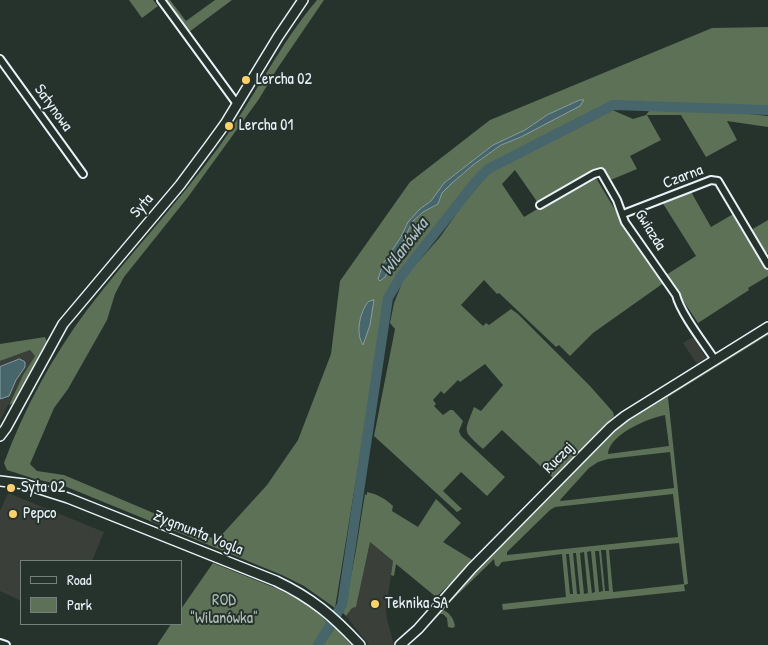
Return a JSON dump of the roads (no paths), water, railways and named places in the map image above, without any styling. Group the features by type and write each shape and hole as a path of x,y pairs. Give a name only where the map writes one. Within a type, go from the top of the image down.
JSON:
{"street":[{"path":"161,0 237,104"},
{"name":"Syta","path":"0,444 2,433 62,324 180,185 221,129 303,0"},
{"name":"Satynowa","path":"0,59 83,174"},
{"name":"Gwiazda","path":"540,205 600,172 617,200 625,222 676,295 678,302 715,360"},
{"name":"Czarna","path":"623,214 715,180 768,265"},
{"name":"Ruczaj","path":"400,645 476,564 611,427 625,416 768,327"},
{"name":"Zygmunta Vogla","path":"0,474 20,483 68,498 263,575 297,592 328,613 358,645"},
{"name":"Zygmunta Vogla","path":"0,481 20,483"},
{"path":"0,642 6,645"}],"water":[{"path":"580,100 584,100 580,106 521,137 501,145 452,183 442,193 438,204 423,212 413,221 385,277 380,281 378,279 383,264 401,237 408,222 420,209 431,201 444,183 493,145 525,130 547,115"},
{"path":"374,300 370,325 363,345 359,335 361,317 368,302"},
{"path":"20,359 25,362 25,367 16,380 9,396 0,399 0,367"}],"waterway":[{"name":"Wilanówka","path":"318,645 342,605 388,298 401,276 477,180 488,169 613,105 768,110"}],"place":[{"name":"Lercha 02","path":"246,80"},
{"name":"Lercha 01","path":"229,126"},
{"name":"Syta 02","path":"11,488"},
{"name":"Pepco","path":"13,514"},
{"name":"Teknika SA","path":"375,604"}],"park label":[{"name":"ROD \"Wilanówka\"","path":"224,610"}]}
